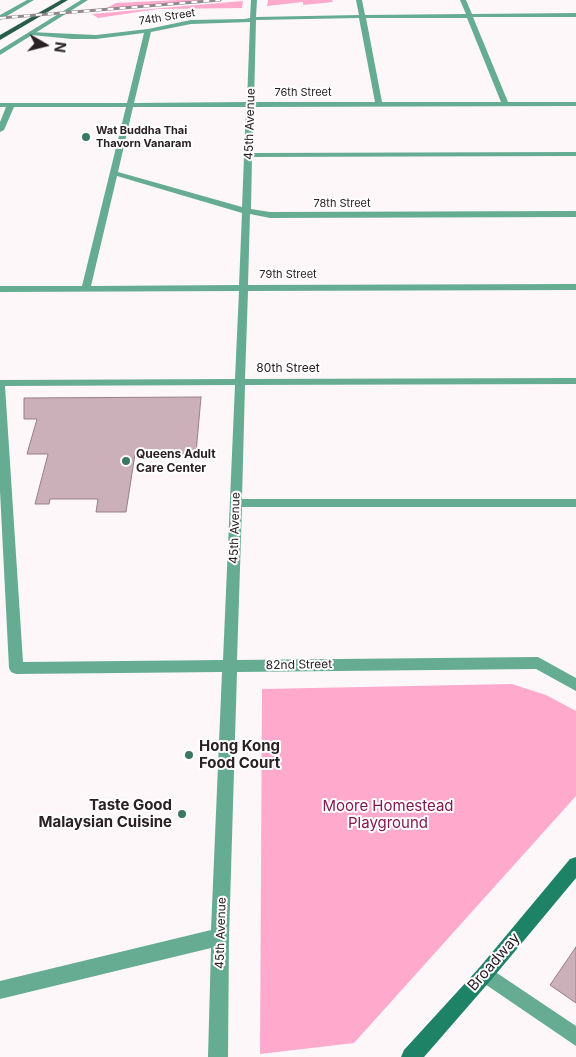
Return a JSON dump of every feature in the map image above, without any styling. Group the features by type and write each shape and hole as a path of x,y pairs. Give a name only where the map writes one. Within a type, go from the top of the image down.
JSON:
{"main road":[{"path":"0,32 54,0"},
{"path":"0,38 65,0"},
{"name":"Broadway","path":"411,1057 485,974 576,865"}],"street":[{"path":"0,18 31,0"},
{"path":"0,53 85,0"},
{"path":"463,0 505,104"},
{"path":"359,1 379,104"},
{"name":"74th Street","path":"32,32 88,37 148,31 191,22 244,21 254,9 264,17 576,15"},
{"name":"45th Avenue","path":"218,1057 229,666 254,9"},
{"path":"86,288 148,31"},
{"name":"76th Street","path":"0,105 576,104"},
{"path":"1,124 12,105"},
{"path":"249,155 576,154"},
{"name":"78th Street","path":"114,173 246,211 270,215 576,214"},
{"name":"79th Street","path":"0,289 576,287"},
{"name":"80th Street","path":"0,383 576,381"},
{"name":"82nd Street","path":"0,383 16,668 538,663 576,685"},
{"path":"236,503 576,502"},
{"path":"0,990 220,937"},
{"path":"485,974 576,1037"}],"green space":[{"path":"214,0 105,9 116,3"},
{"path":"268,0 332,0 333,2 303,5 303,2 267,6"},
{"path":"243,1 242,8 158,9 98,18 92,14"},
{"name":"Moore Homestead Playground","path":"512,684 546,695 576,711 576,796 354,1043 260,1054 262,689"}],"building":[{"name":"Queens Adult Care Center","path":"201,397 196,453 135,454 126,512 96,512 98,499 50,499 49,504 35,504 48,454 27,454 37,419 24,419 24,398"},
{"path":"576,947 576,1003 550,985"}],"railway":[{"path":"0,18 220,0"}],"place":[{"name":"Wat Buddha Thai Thavorn Vanaram","path":"86,137"},
{"name":"Queens Adult Care Center","path":"126,461"},
{"name":"Hong Kong Food Court","path":"189,755"},
{"name":"Taste Good Malaysian Cuisine","path":"182,814"}]}
